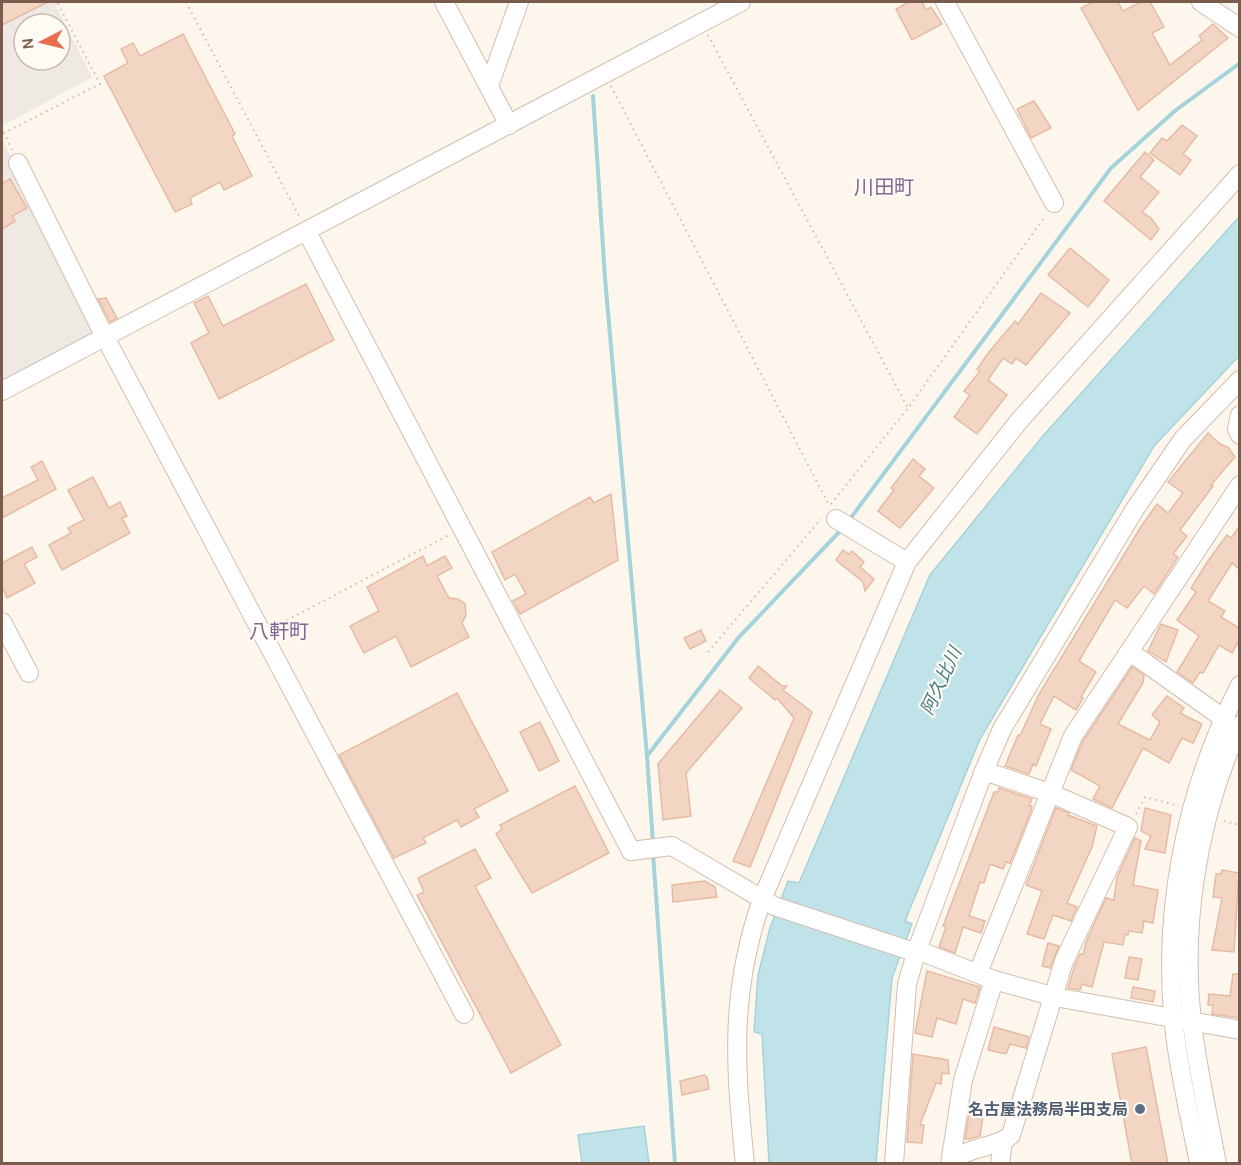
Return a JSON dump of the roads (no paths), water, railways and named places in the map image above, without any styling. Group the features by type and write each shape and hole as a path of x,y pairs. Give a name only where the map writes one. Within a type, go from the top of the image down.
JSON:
{"street":[{"path":"444,2 509,125"},
{"path":"489,86 519,2"},
{"path":"2,391 741,2"},
{"path":"945,2 1054,203"},
{"path":"1201,2 1239,28"},
{"path":"18,163 105,337 464,1014"},
{"path":"745,1164 737,1092 738,994 746,948 769,902 907,562 1019,421 1239,174"},
{"path":"307,232 631,851 672,846 769,902 986,977 1055,997 1239,1030"},
{"path":"894,1164 904,1009 912,950 1002,729 1135,509 1184,440 1239,380"},
{"path":"1239,415 1239,435"},
{"path":"951,1164 963,1080 986,977 1050,793 1073,736 1239,485"},
{"path":"833,513 854,531 907,562"},
{"path":"2,622 29,673"},
{"path":"1130,652 1231,722"},
{"path":"1217,1164 1192,1021 1190,930 1199,853 1221,772 1239,685"},
{"path":"1199,1164 1174,1018 1172,938 1175,888 1190,816 1231,722"},
{"path":"951,1164 966,1152 1003,1143 1011,1135 1055,997 1064,961 1128,827 1050,793 984,771"},
{"path":"1000,1164 1003,1143"}],"water":[{"name":"阿久比川","path":"1239,217 1239,356 1154,446 980,739 905,921 912,924 892,978 876,1163 769,1163 762,1034 754,1032 758,975 770,928 788,881 799,883 930,575 1042,437"},
{"path":"644,1126 649,1163 582,1163 578,1135"}],"waterway":[{"path":"850,519 1111,168 1176,110 1240,63"},
{"path":"593,96 605,278 647,756"},
{"path":"653,843 647,756 739,637 841,530"},
{"path":"653,853 675,1164"}],"place":[{"name":"名古屋法務局半田支局","path":"1140,1109"}],"district":[{"name":"川田町","path":"884,187"},
{"name":"八軒町","path":"279,631"}]}
